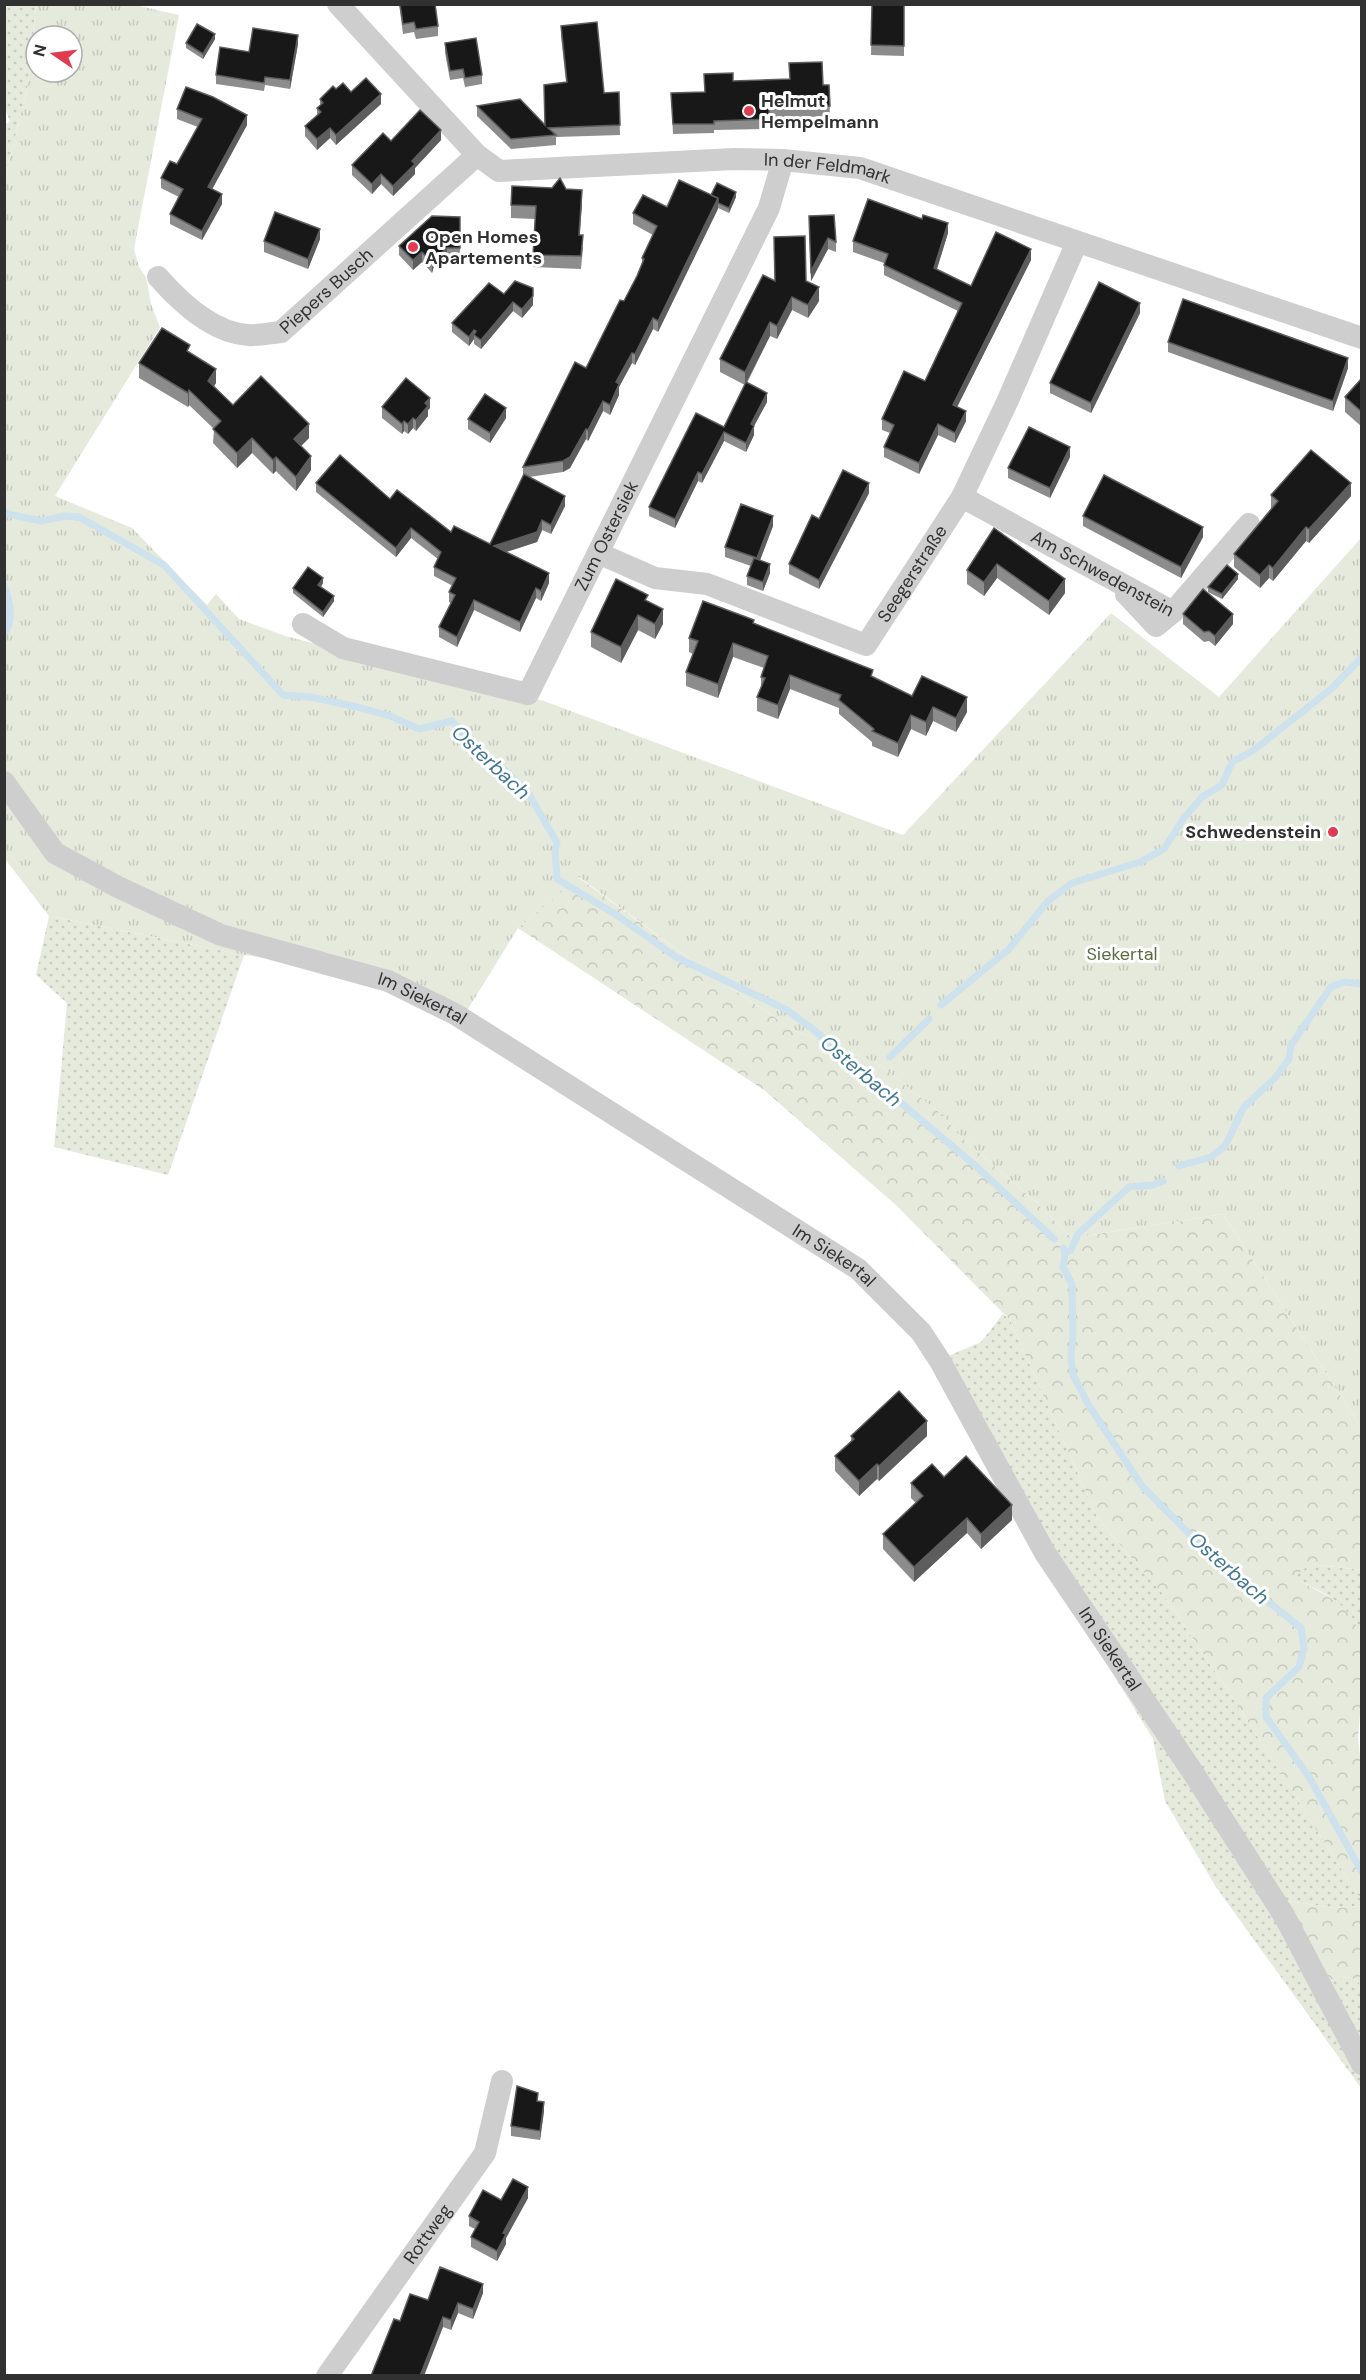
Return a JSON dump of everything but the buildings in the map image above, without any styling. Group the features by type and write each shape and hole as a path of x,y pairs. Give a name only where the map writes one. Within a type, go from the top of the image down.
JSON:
{"street":[{"name":"In der Feldmark","path":"338,4 477,155 499,171 734,159 783,160 860,168 1362,338"},
{"name":"Piepers Busch","path":"159,277 174,295 214,325 248,335 281,332 477,155"},
{"name":"Zum Ostersiek","path":"303,624 343,648 528,694 769,208 783,160"},
{"name":"Seegerstraße","path":"598,553 655,578 707,584 867,645 962,497 1008,400 1077,242"},
{"name":"Am Schwedenstein","path":"962,497 1173,612 1249,524"},
{"name":"Im Siekertal","path":"4,782 55,854 118,887 220,935 388,981 455,1014 858,1269 921,1332 940,1361 1046,1553 1192,1771 1285,1917 1362,2064"},
{"name":"Rottweg","path":"327,2376 485,2153 502,2081"}],"green space":[{"path":"5,5 36,5 34,24 24,24 24,84 28,85 5,179 5,125 10,121 5,109"},
{"name":"Siekertal","path":"36,5 135,5 179,15 134,249 139,267 146,277 151,304 160,327 55,496 132,528 207,605 216,594 239,619 285,636 544,701 903,835 1111,613 1219,697 1361,538 1361,1427 1223,1214 1072,1238 1039,1205 960,1136 944,1116 877,1063 797,1032 713,976 579,877 518,928 465,1014 357,971 244,955 49,916 5,859 5,179 28,84 84,84 84,24 34,24"},
{"path":"578,877 713,976 797,1032 877,1063 944,1116 960,1136 1039,1205 1072,1238 1223,1214 1361,1427 1361,1570 1310,1564 1294,1577 1339,1603 1352,1617 1361,1634 1362,1692 1358,1738 1362,1774 1361,1900 1235,1701 1163,1594 1098,1519 1010,1320 897,1206 764,1090 518,928"},
{"path":"49,916 244,955 168,1175 54,1147 67,1003 36,975"},
{"path":"1003,1314 1010,1320 1098,1519 1163,1594 1235,1701 1361,1900 1361,1906 1334,1908 1283,1900 1328,1979 1350,1978 1361,1985 1361,2088 1216,1887 1165,1801 1153,1739 1041,1557 932,1363 981,1342"},
{"path":"1310,1564 1361,1570 1361,1637 1351,1616 1334,1600 1293,1577"},
{"path":"1282,1900 1334,1908 1361,1906 1361,1985 1350,1978 1328,1980"}],"water":[{"path":"5,580 14,609 14,617 10,631 5,637"}],"waterway":[{"name":"Osterbach","path":"4,513 41,521 65,516 79,517 164,565 283,695 311,697 361,708 390,716 419,729 452,721 481,755 506,771 529,794 557,843 555,851 557,879 615,914 676,957 787,1010 977,1167 1054,1239"},
{"path":"941,1005 1008,950 1048,901 1072,883 1140,862 1164,849 1183,819 1202,797 1222,785 1232,762 1254,750 1331,689 1362,657"},
{"path":"1179,1166 1211,1157 1225,1146 1244,1107 1275,1078 1289,1059 1291,1045 1331,987 1344,982 1362,984"},
{"path":"890,1057 929,1019"},
{"path":"1065,1253 1071,1250 1078,1234 1129,1187 1153,1185 1163,1181"},
{"name":"Osterbach","path":"1063,1248 1065,1253 1063,1267 1072,1284 1073,1375 1088,1404 1142,1486 1211,1556 1301,1628 1304,1648 1299,1667 1266,1698 1266,1717 1309,1777 1362,1872"}],"place":[{"name":"Helmut Hempelmann","path":"749,111"},
{"name":"Open Homes Apartements","path":"413,247"},
{"name":"Schwedenstein","path":"1333,832"}]}
